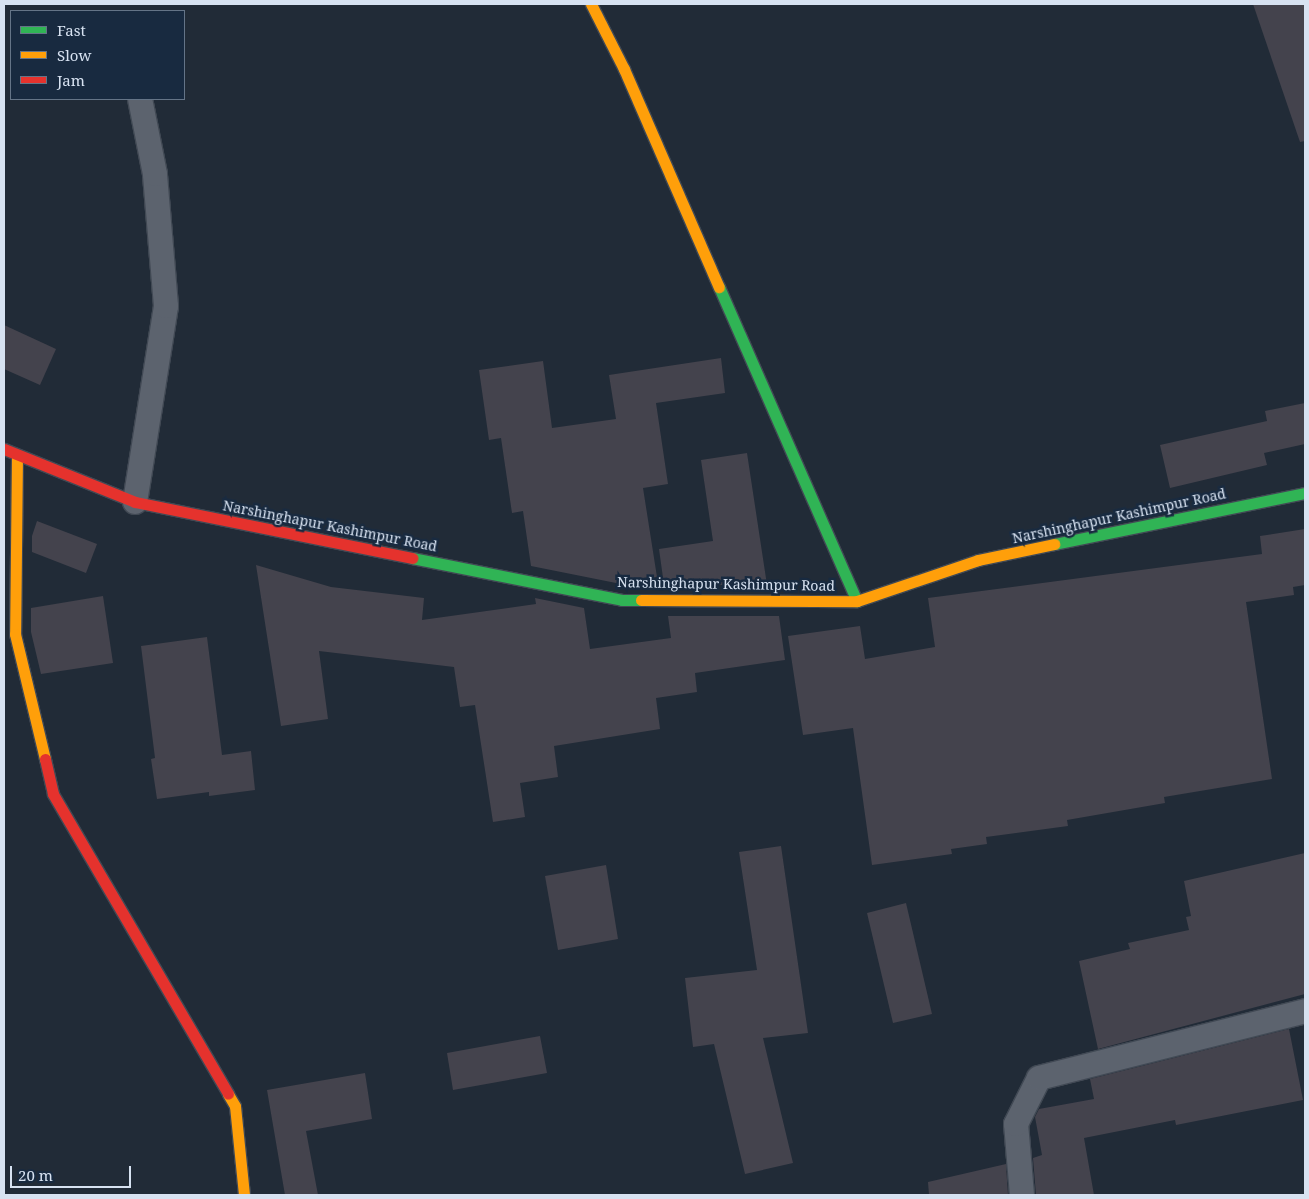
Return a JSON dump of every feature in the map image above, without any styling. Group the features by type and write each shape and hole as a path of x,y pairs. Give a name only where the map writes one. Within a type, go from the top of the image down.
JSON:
{"street":[{"path":"591,4 624,69 856,600"},
{"name":"Narshinghapur Kashimpur Road","path":"4,448 17,455 136,502 622,600 856,600 978,560 1305,493"},
{"path":"17,455 15,634 53,794 235,1106 244,1195"}],"lane":[{"path":"136,502 166,306 155,174 140,100"},
{"path":"1022,1195 1016,1124 1038,1078 1305,1011"}],"building":[{"path":"1253,4 1305,4 1305,141 1300,142"},
{"path":"4,325 56,349 40,385 4,369"},
{"path":"721,358 725,393 656,403 668,484 643,488 657,577 616,583 531,566 523,511 512,513 501,438 489,440 479,370 543,361 552,428 616,419 609,375"},
{"path":"1305,403 1305,444 1264,453 1267,465 1170,488 1160,445 1267,421 1265,411"},
{"path":"747,453 767,585 664,585 659,549 713,541 701,460"},
{"path":"37,521 97,544 86,573 32,552 32,536"},
{"path":"1305,529 1305,585 1293,587 1294,595 1246,602 1272,779 1164,797 1165,803 1067,820 1068,826 986,837 987,844 951,849 952,854 872,865 853,728 803,735 788,636 860,626 865,659 935,647 928,598 1262,554 1260,536"},
{"path":"256,565 331,587 424,598 422,620 536,604 535,598 584,608 590,649 671,638 668,616 779,616 785,660 695,673 697,692 656,698 660,729 554,746 558,777 520,783 525,817 493,822 475,705 460,707 454,667 319,651 328,719 281,726"},
{"path":"103,596 113,663 41,674 31,632 31,608"},
{"path":"207,637 222,755 251,751 255,790 209,796 209,792 157,799 151,759 155,758 141,646"},
{"path":"781,846 808,1033 763,1038 793,1163 745,1174 714,1044 693,1047 685,978 757,970 739,852"},
{"path":"1305,853 1305,994 1098,1049 1079,961 1130,949 1128,943 1189,930 1186,917 1191,916 1184,881"},
{"path":"606,865 618,939 558,950 545,876"},
{"path":"906,903 932,1014 893,1023 867,913"},
{"path":"1289,1029 1303,1100 1176,1125 1175,1120 1084,1138 1094,1195 1036,1195 1033,1158 1042,1155 1035,1117 1039,1109 1094,1099 1090,1079"},
{"path":"540,1036 547,1073 453,1090 447,1053"},
{"path":"365,1073 372,1119 306,1131 318,1195 285,1195 267,1090"},
{"path":"1006,1164 1008,1195 929,1195 928,1182"}],"traffic: fast":[{"path":"719,287 857,601"},
{"path":"1054,544 1305,493"},
{"path":"412,558 622,600 641,600"}],"traffic: slow":[{"path":"591,4 624,69 719,287"},
{"path":"17,455 15,634 45,759"},
{"path":"641,600 857,601 978,560 1054,544"},
{"path":"228,1094 235,1106 244,1195"}],"traffic: jam":[{"path":"4,449 135,502 412,558"},
{"path":"45,759 53,794 228,1094"}]}
